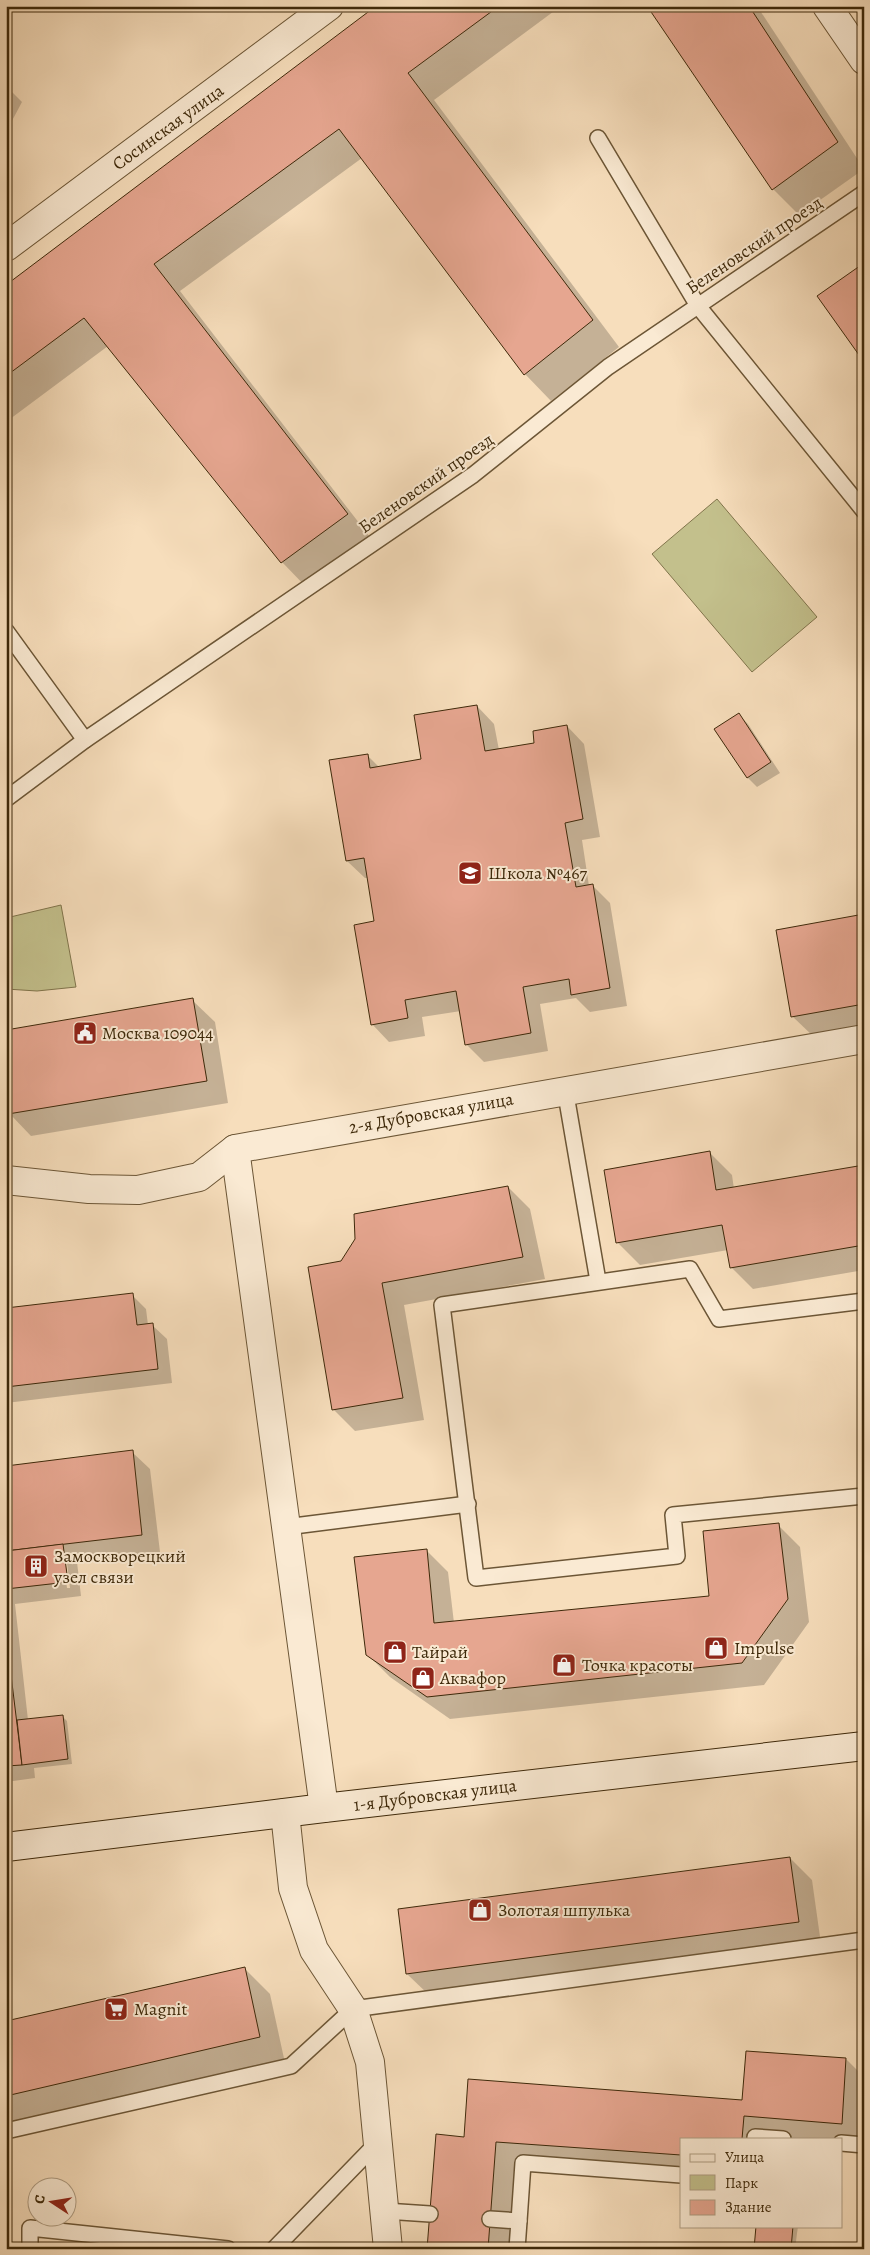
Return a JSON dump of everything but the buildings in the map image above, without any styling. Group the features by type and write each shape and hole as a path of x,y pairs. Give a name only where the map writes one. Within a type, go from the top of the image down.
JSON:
{"street":[{"name":"Сосинская улица","path":"6,247 329,6"},
{"path":"827,6 864,60"},
{"name":"2-я Дубровская улица","path":"6,1180 89,1189 138,1190 199,1177 235,1149 565,1089 864,1039"},
{"path":"235,1149 324,1808"},
{"name":"1-я Дубровская улица","path":"6,1847 324,1808 864,1746"},
{"path":"285,1813 293,1888 314,1950 354,2009 370,2062 388,2249"}],"lane":[{"path":"598,138 698,306 864,511"},
{"name":"Беленовский проезд","path":"6,799 85,740 473,475 608,367 864,193"},
{"path":"6,631 85,740"},
{"path":"565,1089 598,1281"},
{"path":"864,1300 719,1319 690,1268 442,1306 476,1578 676,1556 673,1515 864,1496"},
{"path":"286,1527 468,1504"},
{"path":"6,2131 292,2066 354,2009 864,1940"},
{"path":"755,2138 769,2138"},
{"path":"274,2249 379,2141"},
{"path":"842,2143 864,2145"},
{"path":"517,2249 523,2162 680,2175"},
{"path":"385,2211 430,2214"},
{"path":"490,2219 519,2221"},
{"path":"30,2249 30,2228 228,2249"}],"green space":[{"path":"717,499 817,617 752,672 652,554"},
{"path":"61,905 76,987 37,991 6,989 6,918"}],"place":[{"name":"Школа №467","path":"470,873"},
{"name":"Москва 109044","path":"85,1033"},
{"name":"Замоскворецкий узел связи","path":"36,1566"},
{"name":"Impulse","path":"716,1648"},
{"name":"Тайрай","path":"395,1652"},
{"name":"Точка красоты","path":"564,1665"},
{"name":"Аквафор","path":"423,1678"},
{"name":"Золотая шпулька","path":"480,1910"},
{"name":"Magnit","path":"116,2009"}]}
